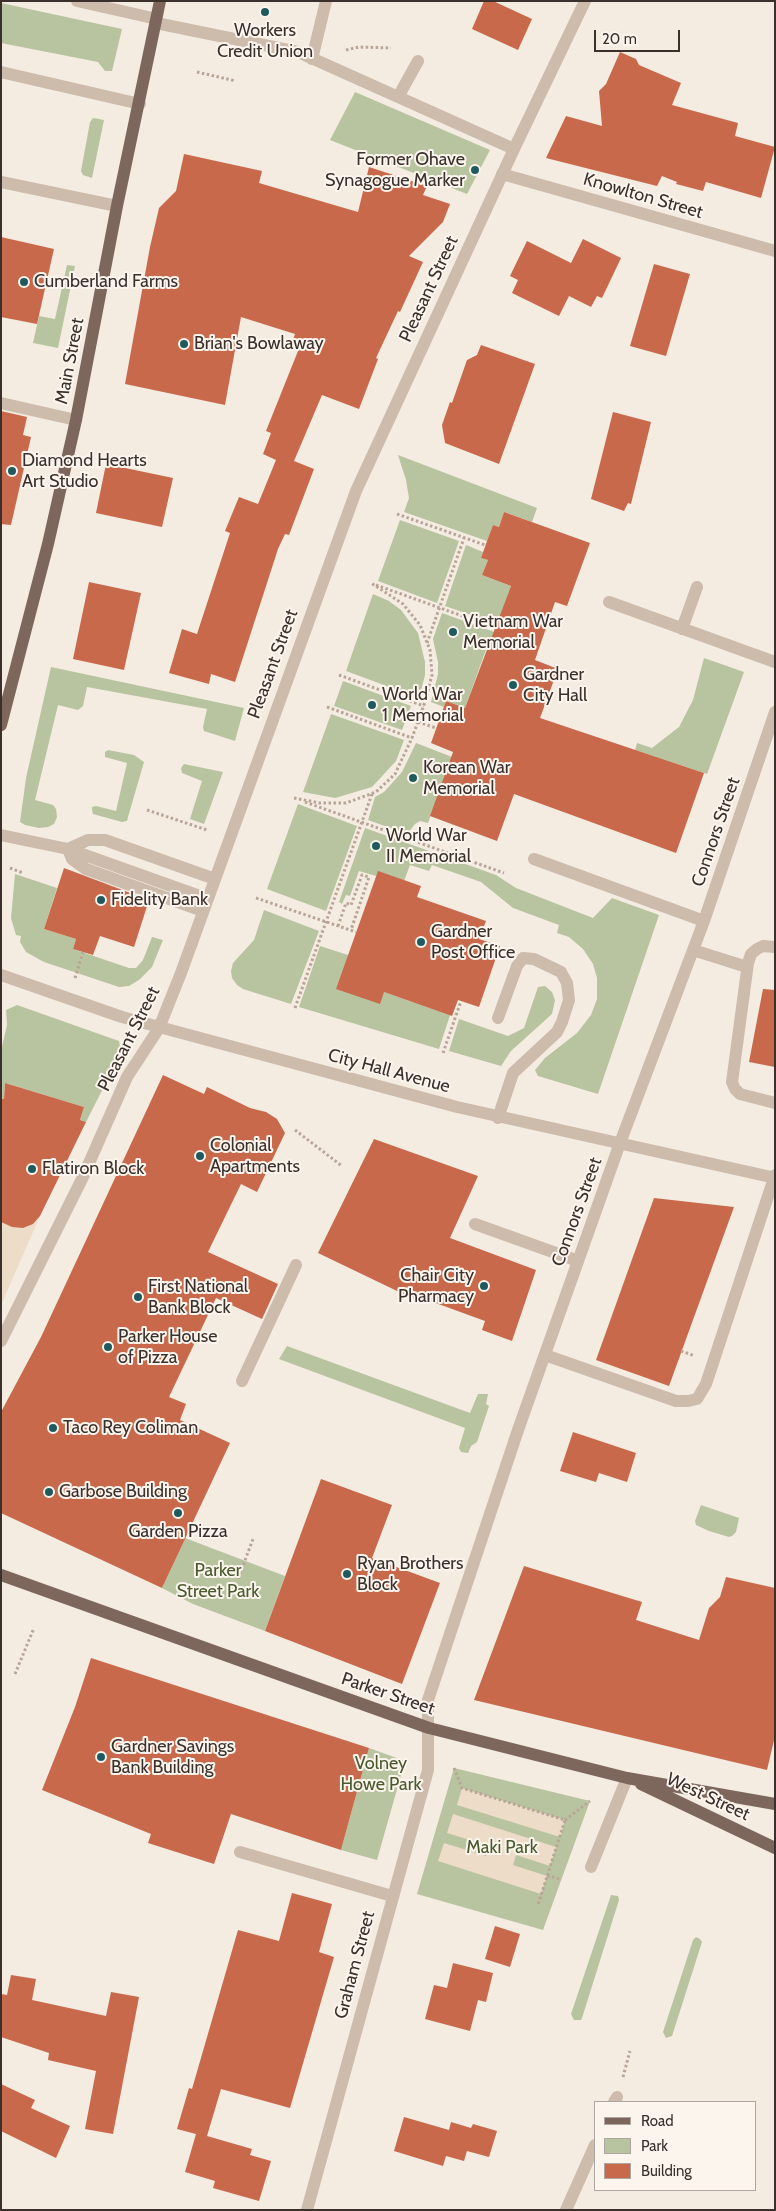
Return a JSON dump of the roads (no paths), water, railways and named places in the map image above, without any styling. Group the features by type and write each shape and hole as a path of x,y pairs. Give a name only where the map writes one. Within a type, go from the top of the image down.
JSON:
{"main road":[{"name":"Main Street","path":"1,725 48,544 76,420 117,206 140,104 160,1"},
{"name":"Parker Street","path":"1,1574 429,1728 627,1778 775,1804"},
{"name":"West Street","path":"627,1778 775,1848"}],"street":[{"path":"77,1 157,21 282,48 312,59 514,149"},
{"path":"312,59 326,1"},
{"name":"Pleasant Street","path":"1,1341 82,1179 127,1078 159,1028 208,899 356,491 502,174 585,1"},
{"path":"398,97 418,61"},
{"path":"1,72 140,104"},
{"name":"Knowlton Street","path":"502,174 775,251"},
{"path":"1,182 117,206"},
{"path":"1,403 76,420"},
{"path":"682,629 696,586"},
{"path":"609,602 775,662"},
{"name":"Connors Street","path":"429,1728 428,1700 545,1355 620,1143 704,921 775,712"},
{"path":"1,835 68,849 208,899"},
{"path":"68,849 88,840 105,840 215,879"},
{"path":"68,849 72,859 86,869 203,912"},
{"path":"534,859 704,921"},
{"path":"775,947 763,946 751,954 747,967 732,1082 740,1094 775,1103"},
{"path":"693,950 747,967"},
{"path":"498,1018 517,966 523,958 534,959 561,972 567,983 569,1000 562,1022 557,1032 513,1073 498,1118"},
{"name":"City Hall Avenue","path":"1,975 159,1028 498,1118 775,1177"},
{"path":"545,1355 676,1401 688,1402 697,1399 706,1384 775,1177"},
{"path":"475,1224 578,1261"},
{"path":"242,1381 296,1265"},
{"name":"Graham Street","path":"307,2210 428,1770 429,1728"},
{"path":"591,1867 627,1778"},
{"path":"240,1852 392,1896"},
{"path":"566,2210 594,2147"}],"place":[{"name":"Workers Credit Union","path":"265,12"},
{"name":"Former Ohave Synagogue Marker","path":"475,170"},
{"name":"Cumberland Farms","path":"24,282"},
{"name":"Brian's Bowlaway","path":"184,344"},
{"name":"Diamond Hearts Art Studio","path":"12,471"},
{"name":"Vietnam War Memorial","path":"453,632"},
{"name":"Gardner City Hall","path":"513,685"},
{"name":"World War 1 Memorial","path":"372,705"},
{"name":"Korean War Memorial","path":"413,778"},
{"name":"World War II Memorial","path":"376,846"},
{"name":"Fidelity Bank","path":"101,900"},
{"name":"Gardner Post Office","path":"421,942"},
{"name":"Colonial Apartments","path":"200,1156"},
{"name":"Flatiron Block","path":"32,1169"},
{"name":"Chair City Pharmacy","path":"484,1286"},
{"name":"First National Bank Block","path":"138,1297"},
{"name":"Parker House of Pizza","path":"108,1347"},
{"name":"Taco Rey Coliman","path":"53,1428"},
{"name":"Garbose Building","path":"49,1492"},
{"name":"Garden Pizza","path":"178,1513"},
{"name":"Ryan Brothers Block","path":"347,1574"},
{"name":"Gardner Savings Bank Building","path":"101,1757"}],"park label":[{"name":"Parker Street Park","path":"218,1581"},
{"name":"Volney Howe Park","path":"381,1774"},
{"name":"Maki Park","path":"502,1848"}]}
